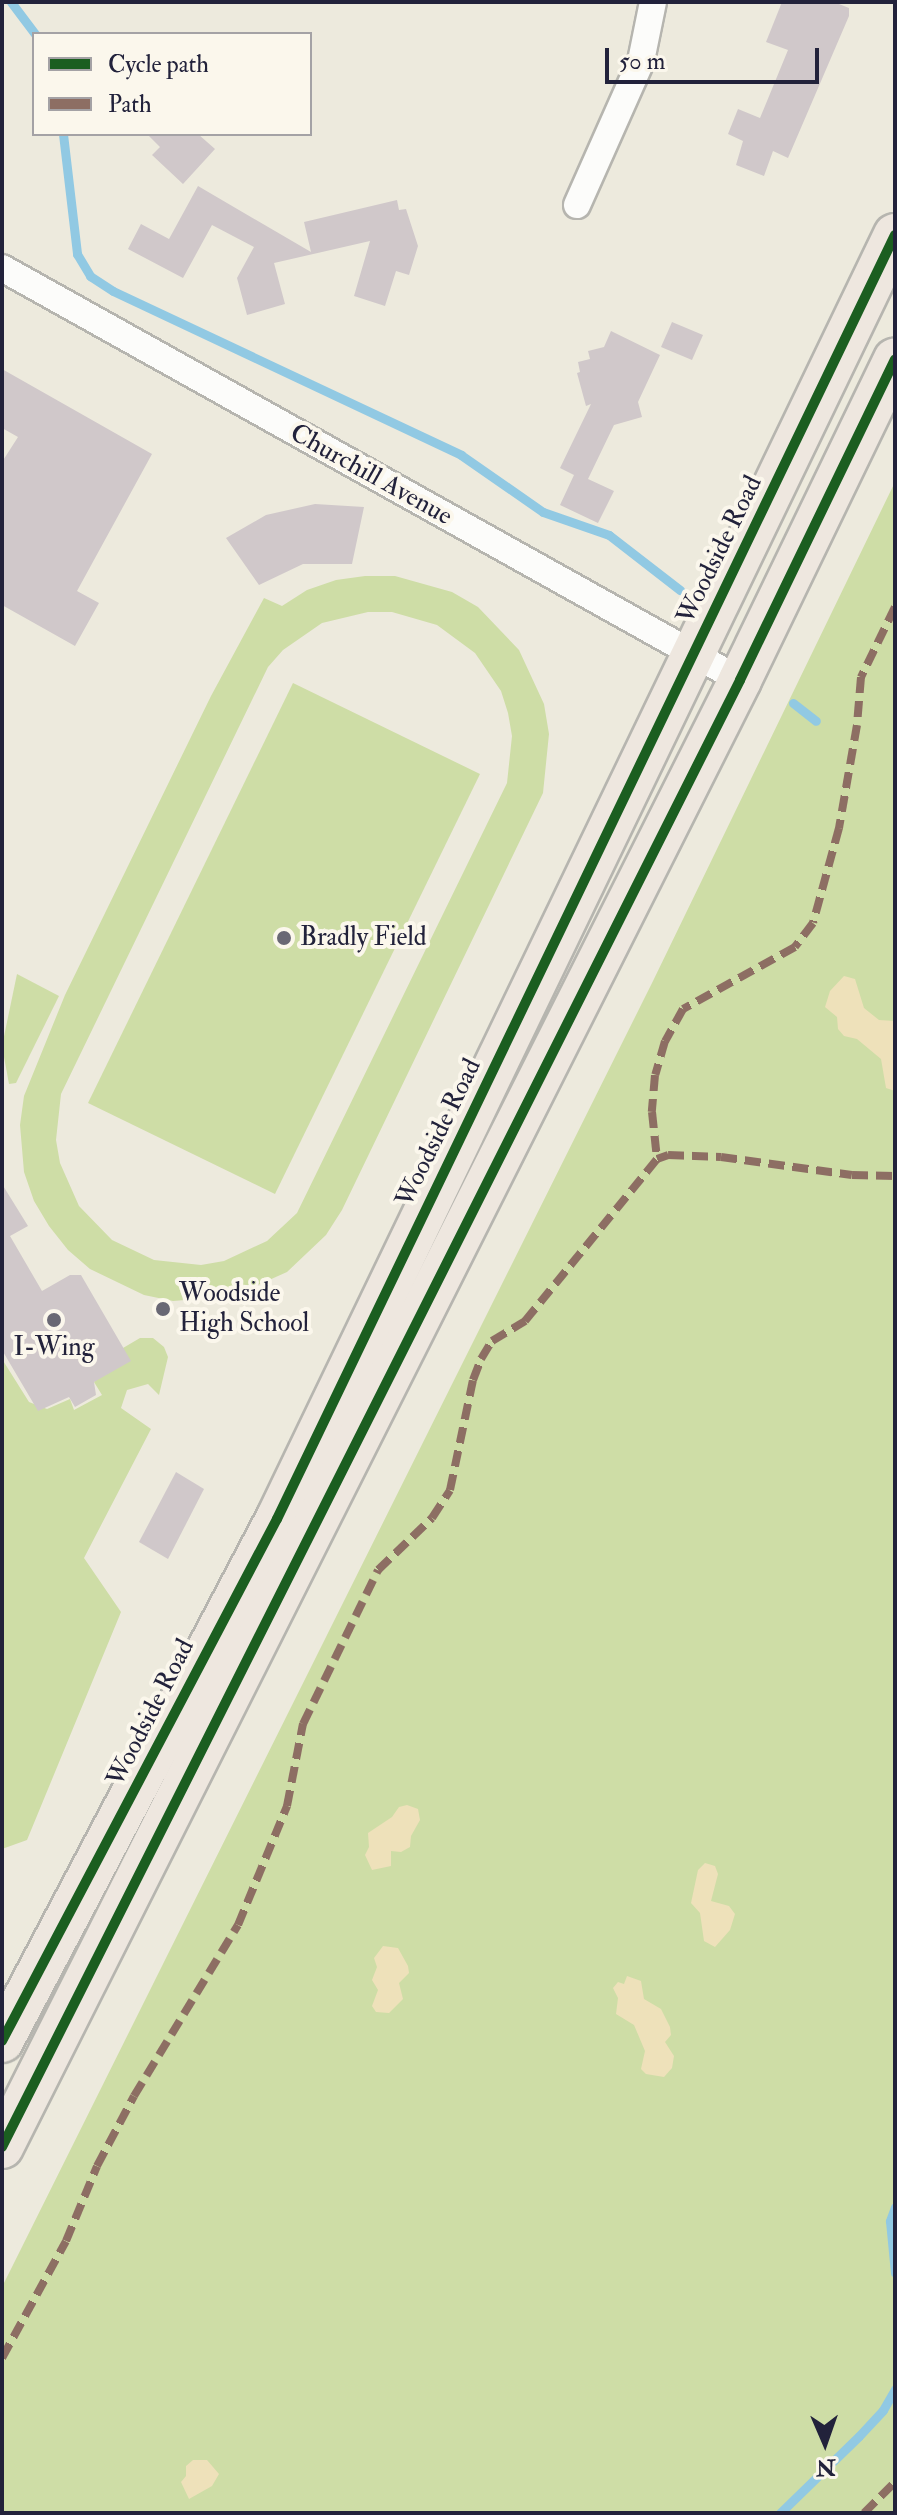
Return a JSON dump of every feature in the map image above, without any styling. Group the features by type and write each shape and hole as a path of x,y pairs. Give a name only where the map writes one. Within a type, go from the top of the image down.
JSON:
{"main road":[{"name":"Woodside Road","path":"2,2041 277,1519 895,235"},
{"path":"2,2147 740,680 895,360"}],"street":[{"path":"577,205 641,61 653,2"},
{"name":"Churchill Avenue","path":"2,268 740,680"}],"green space":[{"path":"895,482 895,2513 2,2513 2,2287 653,981"},
{"path":"395,576 452,592 478,607 519,650 544,704 549,734 543,793 342,1210 326,1235 287,1272 233,1296 173,1301 144,1295 90,1269 68,1250 49,1226 34,1201 24,1172 20,1125 24,1096 65,995 211,696 264,598 282,606 307,590 336,580","holes":["368,612 392,612 437,625 475,653 501,691 512,736 507,783 297,1213 267,1241 224,1261 201,1265 154,1260 112,1240 79,1206 60,1163 56,1140 61,1094 268,667 283,650 322,623"]},
{"name":"Bradly Field","path":"293,683 480,774 275,1194 88,1103"},
{"path":"17,974 59,996 16,1083 9,1084 2,1046"},
{"path":"140,1338 153,1338 164,1347 168,1357 159,1395 148,1384 127,1390 121,1408 151,1429 84,1558 121,1612 27,1840 2,1849 2,1359 29,1402 47,1409 70,1399 74,1410 102,1395 94,1382 123,1348"}],"sand":[{"path":"844,976 855,979 864,1008 879,1020 895,1021 895,1091 886,1088 881,1059 857,1039 844,1036 838,1029 837,1017 825,1007 830,991"},
{"path":"407,1805 418,1809 420,1820 411,1836 410,1847 401,1852 391,1851 391,1866 372,1870 365,1855 369,1847 368,1833 392,1817 399,1807"},
{"path":"705,1863 715,1866 718,1874 711,1901 729,1906 735,1914 730,1930 715,1947 704,1941 700,1913 691,1903 698,1870"},
{"path":"383,1946 398,1948 409,1973 399,1983 403,1999 389,2013 376,2012 372,2006 378,1990 372,1980 377,1967 374,1958"},
{"path":"627,1976 641,1981 644,1999 661,2009 670,2027 671,2035 665,2042 674,2056 672,2068 664,2077 646,2074 641,2069 645,2051 634,2025 616,2014 618,1998 613,1988 618,1982 624,1984"},
{"path":"193,2460 207,2460 219,2474 212,2486 189,2499 181,2482 186,2476 186,2466"}],"building":[{"path":"782,2 834,2 849,8 849,16 788,158 773,151 764,176 736,165 743,141 728,134 738,109 760,118 788,50 766,42"},
{"path":"149,136 200,136 215,149 183,184 152,155 160,147"},
{"path":"198,186 311,252 304,222 397,200 399,210 406,209 418,246 409,275 396,271 385,306 354,296 370,241 274,263 285,304 247,315 237,278 254,247 212,225 183,278 128,249 141,224 169,239"},
{"path":"672,322 703,335 692,360 661,347"},
{"path":"611,331 660,355 638,402 642,417 614,425 588,479 614,491 598,523 560,505 574,475 560,468 591,404 586,406 577,373 580,372 578,362 590,359 588,351 604,347"},
{"path":"2,369 152,454 77,591 99,603 75,646 2,605 2,462 18,437 2,428"},
{"path":"315,504 364,507 352,564 303,564 259,585 226,538 266,515"},
{"name":"I-Wing","path":"2,1184 28,1226 10,1236 42,1291 70,1275 81,1275 131,1361 94,1382 96,1395 75,1407 69,1397 38,1411 2,1350"},
{"path":"176,1472 204,1489 168,1559 139,1542"}],"waterway":[{"path":"11,2 34,32"},
{"path":"63,136 77,254 90,276 113,291 461,455 543,512 609,535 680,590"},
{"path":"793,703 816,721"},
{"path":"895,2207 890,2221 895,2273"},
{"path":"780,2513 859,2436 883,2410 895,2389"}],"marked path":[{"path":"895,607 861,677 857,725 839,828 813,923 795,947 683,1009 665,1041 655,1075 652,1112 657,1159 668,1155 721,1157 852,1175 895,1176"},
{"path":"2,2358 66,2241 97,2166 134,2096 238,1925 287,1806 303,1724 378,1570 432,1518 450,1490 473,1380 481,1359 492,1341 525,1321 657,1159"},
{"path":"864,2513 895,2482"}],"cycle path":[{"path":"2,2041 277,1519 895,235"},
{"path":"2,2147 740,680 895,360"}],"place":[{"name":"Bradly Field","path":"284,938"},
{"name":"Woodside High School","path":"163,1309"},
{"name":"I-Wing","path":"54,1320"}]}
